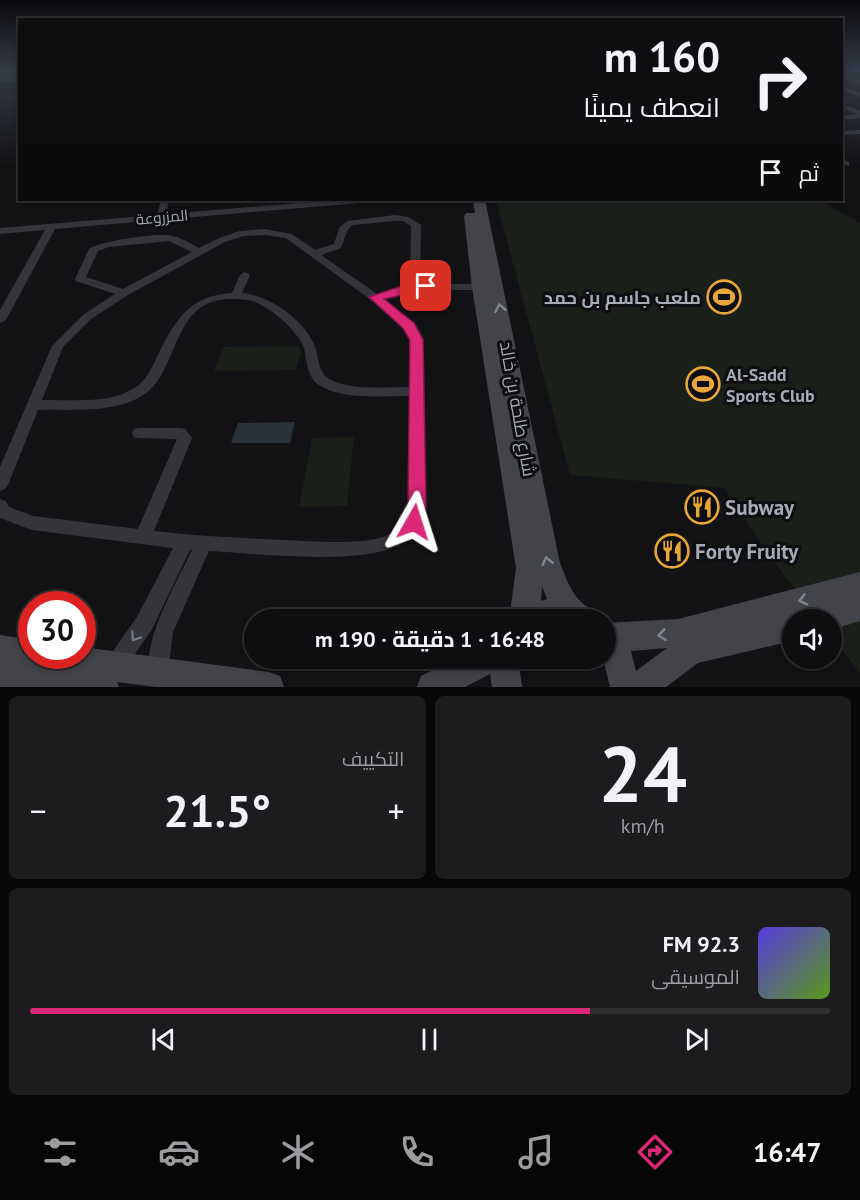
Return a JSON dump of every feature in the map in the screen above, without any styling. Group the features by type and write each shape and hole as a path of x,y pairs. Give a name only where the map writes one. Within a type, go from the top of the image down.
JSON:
{"street":[{"path":"843,106 860,115"},
{"path":"843,118 860,115"},
{"path":"843,126 858,132"},
{"path":"843,133 858,132"},
{"path":"161,217 165,201"},
{"name":"المزروعة","path":"0,231 347,201"},
{"name":"شارع طلحة بن خالد","path":"468,201 480,287 529,568 526,609"},
{"name":"شارع طلحة بن خالد","path":"479,201 547,563 558,593 571,609"},
{"path":"314,254 338,246 344,228 350,223 405,219 416,225 415,287"},
{"path":"0,320 52,226"},
{"path":"0,485 58,346 87,317 124,292 233,236 264,232 289,237 375,297 415,333 417,506 414,522 400,536 382,545 332,550 185,542 32,523 3,512 0,506"},
{"path":"124,292 80,279 94,249 108,244 171,238 199,252"},
{"path":"235,297 245,275"},
{"path":"375,297 415,287 480,287"},
{"path":"33,405 116,402 142,391 151,382 190,312 208,301 235,297 268,304 303,336 317,374 326,384 342,388 415,392"},
{"path":"139,433 180,433 185,438 143,537"},
{"path":"158,672 163,608 185,542"},
{"path":"109,676 135,638 163,608 204,543"},
{"path":"616,637 678,633 860,585"},
{"path":"842,613 860,608"},
{"path":"640,687 683,655 697,649 782,629"},
{"path":"0,650 18,653"},
{"path":"616,652 625,687"},
{"path":"84,669 109,676"},
{"path":"432,687 469,669"},
{"path":"505,669 507,687"},
{"path":"0,672 109,676 158,672 269,687"}],"shaded area":[{"name":"Al-Sadd Sports Club","path":"496,201 821,201 860,223 860,673 842,649 842,609 811,609 774,562 724,488 570,475"},
{"path":"299,346 301,352 296,370 214,371 224,347"},
{"path":"295,422 290,443 231,443 238,423"},
{"path":"354,437 347,506 299,507 312,438"}],"place":[{"name":"ملعب جاسم بن حمد","path":"724,297"},
{"name":"Al-Sadd Sports Club","path":"703,384"},
{"name":"Subway","path":"702,507"},
{"name":"Forty Fruity","path":"672,551"}],"route":[{"path":"414,522 417,506 415,333 375,297 426,286"}]}
